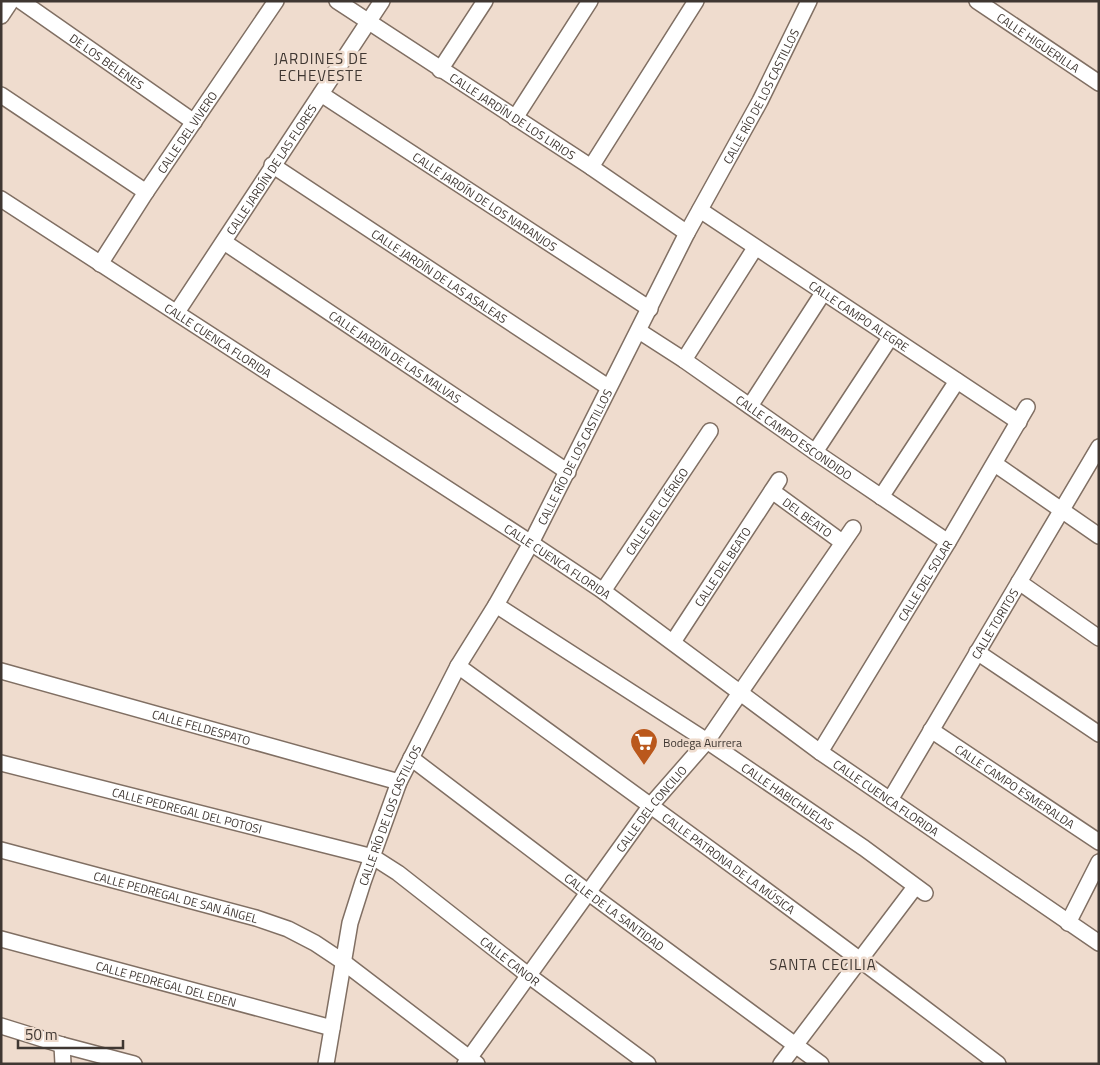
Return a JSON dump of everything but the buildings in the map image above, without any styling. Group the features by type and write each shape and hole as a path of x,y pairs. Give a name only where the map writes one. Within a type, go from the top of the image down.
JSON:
{"street":[{"path":"1,16 11,1"},
{"name":"DE LOS BELENES","path":"21,1 194,122"},
{"name":"CALLE DEL VIVERO","path":"100,264 146,192 276,1"},
{"name":"CALLE JARDÍN DE LOS LIRIOS","path":"337,1 591,167 687,233"},
{"name":"CALLE JARDÍN DE LAS FLORES","path":"176,312 382,1"},
{"path":"440,70 485,1"},
{"path":"514,118 590,1"},
{"path":"591,167 696,1"},
{"name":"CALLE RÍO DE LOS CASTILLOS","path":"326,1064 342,961 350,923 400,782 458,666 496,605 531,543 568,472 608,387 639,331 687,233 760,101 809,1"},
{"name":"CALLE HIGUERILLA","path":"977,1 1099,83"},
{"name":"CALLE JARDÍN DE LOS NARANJOS","path":"321,94 650,309"},
{"path":"1,95 146,192"},
{"name":"CALLE JARDÍN DE LAS ASALEAS","path":"272,165 608,387"},
{"name":"CALLE CUENCA FLORIDA","path":"1,199 603,591 820,752 1099,943"},
{"name":"CALLE CAMPO ALEGRE","path":"700,210 1019,422"},
{"name":"CALLE JARDÍN DE LAS MALVAS","path":"224,242 568,472"},
{"path":"684,360 755,248"},
{"path":"750,406 823,293"},
{"name":"CALLE CAMPO ESCONDIDO","path":"639,331 948,542"},
{"path":"816,452 890,338"},
{"path":"881,498 957,381"},
{"name":"CALLE DEL SOLAR","path":"820,752 1028,407"},
{"name":"CALLE DEL CLÉRIGO","path":"603,591 710,431"},
{"name":"CALLE TORITOS","path":"890,800 1099,446"},
{"path":"995,464 1099,536"},
{"name":"DEL BEATO","path":"776,485 842,542"},
{"name":"CALLE DEL BEATO","path":"673,642 776,485"},
{"name":"CALLE DEL CONCILIO","path":"471,1062 528,975 652,805 707,741 853,528"},
{"path":"1019,582 1099,638"},
{"name":"CALLE HABICHUELAS","path":"496,605 707,741 864,848 920,890 860,959"},
{"path":"977,652 1099,734"},
{"name":"CALLE PATRONA DE LA MÚSICA","path":"458,666 652,805 998,1064"},
{"name":"CALLE FELDESPATO","path":"1,671 400,782"},
{"name":"CALLE CAMPO ESMERALDA","path":"931,730 1099,842"},
{"name":"CALLE DE LA SANTIDAD","path":"411,758 589,893 821,1064"},
{"name":"CALLE PEDREGAL DEL POTOSI","path":"1,763 373,857"},
{"name":"CALLE PEDREGAL DE SAN ÁNGEL","path":"1,850 256,918 288,929 315,943 342,961 471,1062"},
{"name":"CALLE CANOR","path":"373,857 398,873 528,975 648,1064"},
{"path":"1068,922 1099,862"},
{"name":"CALLE PEDREGAL DEL EDEN","path":"1,939 332,1028"},
{"path":"781,1064 860,959"},
{"path":"1,1026 62,1045 134,1064"},
{"path":"62,1045 63,1064"}],"place":[{"name":"Bodega Aurrera","path":"644,766"}],"district":[{"name":"JARDINES DE ECHEVESTE","path":"321,66"},
{"name":"SANTA CECILIA","path":"823,964"}]}
